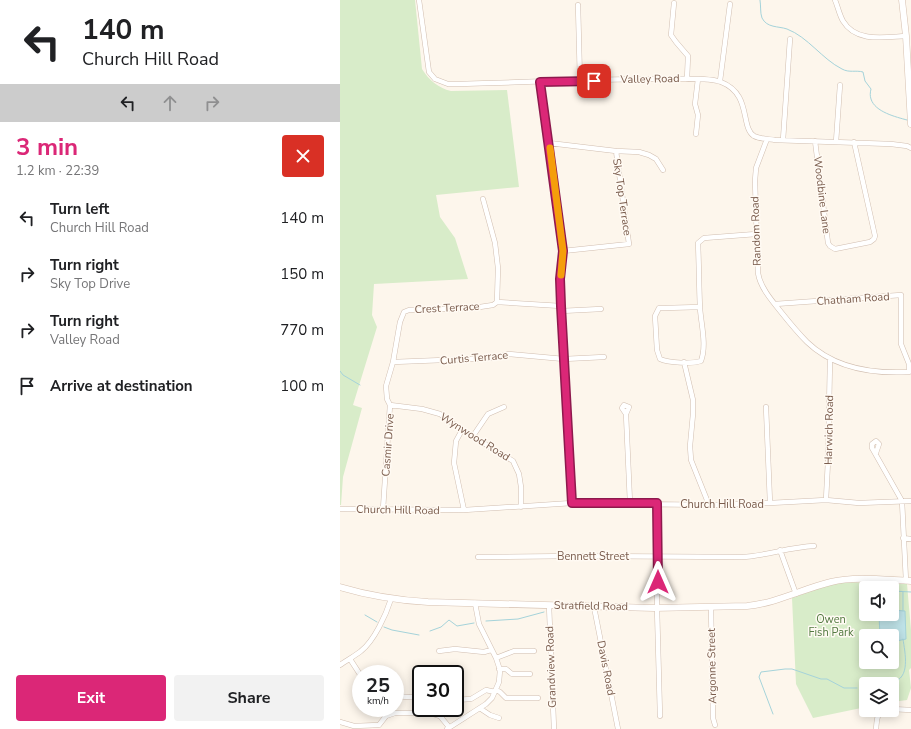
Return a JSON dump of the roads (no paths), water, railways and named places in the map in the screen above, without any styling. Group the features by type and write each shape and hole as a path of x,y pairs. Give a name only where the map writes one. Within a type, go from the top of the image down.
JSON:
{"main road":[{"path":"902,0 908,18 906,36 909,60 911,124"},
{"name":"Stratfield Road","path":"340,587 371,596 428,602 657,608 762,604 840,580 908,581"}],"street":[{"name":"Valley Road","path":"419,0 429,72 435,79 448,84 687,78 720,81 734,89 742,102 751,134 757,137 783,140 891,144 911,148"},
{"path":"835,0 844,23 858,34 867,37 906,36"},
{"path":"674,3 671,35 688,56 687,78"},
{"path":"578,4 580,81"},
{"path":"720,81 730,4"},
{"path":"783,140 790,39"},
{"path":"696,134 698,114 695,104 698,79"},
{"path":"540,82 563,251 560,279 561,308 572,503"},
{"path":"836,142 840,85"},
{"name":"Random Road","path":"767,139 755,173 758,278 775,304 807,342 830,360 866,371 886,373 909,372"},
{"name":"Woodbine Lane","path":"815,141 828,243 835,249 870,242 875,236 854,142"},
{"name":"Sky Top Terrace","path":"549,143 616,151 629,244 563,251"},
{"path":"616,151 639,152 649,155 656,159 663,170"},
{"path":"483,199 494,243 498,268 497,302"},
{"path":"700,307 659,308 655,316 657,350 660,359 665,361 684,362 701,361 704,349 700,307 698,243 704,238 756,234"},
{"name":"Chatham Road","path":"775,304 901,295 901,344 909,364 909,372"},
{"name":"Crest Terrace","path":"404,312 409,310 473,308 492,305 497,302 561,308 601,309"},
{"name":"Casmir Drive","path":"383,509 390,405 387,399 386,386 400,322 404,312"},
{"name":"Curtis Terrace","path":"392,362 494,358 509,354 564,359 604,357"},
{"name":"Harwich Road","path":"826,500 830,360"},
{"path":"684,362 693,400 690,446 691,460 709,504"},
{"name":"Wynwood Road","path":"390,405 422,409 440,414 462,430 513,461 519,474 521,487 520,507"},
{"path":"766,406 770,503"},
{"path":"473,436 488,414 504,407"},
{"path":"626,414 630,503"},
{"path":"462,430 456,441 454,463 464,510"},
{"path":"876,453 902,501 903,538 908,581"},
{"name":"Church Hill Road","path":"340,509 424,511 572,503 709,504 826,500 859,503 911,501"},
{"path":"657,503 657,608 660,716"},
{"path":"903,538 911,539"},
{"name":"Bennett Street","path":"478,557 755,556 780,550 814,546"},
{"path":"780,550 796,594"},
{"path":"340,665 362,650 371,640 389,606 390,599"},
{"path":"340,722 354,727 380,727 386,716 395,713 430,713 440,716 448,728 481,708 492,698 499,682 499,669 496,658 479,624 475,603"},
{"name":"Grandview Road","path":"549,605 554,729"},
{"name":"Davis Road","path":"594,607 618,729"},
{"name":"Argonne Street","path":"711,607 713,718 715,725"},
{"path":"439,651 455,649 484,652 491,650"},
{"path":"496,658 514,651 534,651"},
{"path":"350,659 354,665"},
{"path":"499,669 506,669 512,674 530,674"},
{"path":"464,699 471,699 486,690 500,692 506,698 538,698"},
{"path":"481,708 490,715 499,718"},
{"path":"899,709 911,710"},
{"path":"876,729 877,717"}],"water":[{"path":"899,611 905,611 906,639 899,640 899,629 880,629 879,621 899,621"}],"waterway":[{"path":"760,0 761,16 767,24 787,29 802,37 828,60 842,69 847,71 863,72 865,81 871,89 870,97 873,104 881,111 907,120"},
{"path":"340,371 343,375 360,385"},
{"path":"899,591 911,592"},
{"path":"903,592 903,611"},
{"path":"486,621 518,619 544,612"},
{"path":"365,615 377,622"},
{"path":"430,631 441,627 449,620 457,626 474,623"},
{"path":"384,627 419,635"},
{"path":"899,679 902,676 905,665 903,639"},
{"path":"773,714 759,677 761,672 792,669 821,679 827,679 844,688 857,688"}],"park label":[{"name":"Owen Fish Park","path":"831,625"}]}
